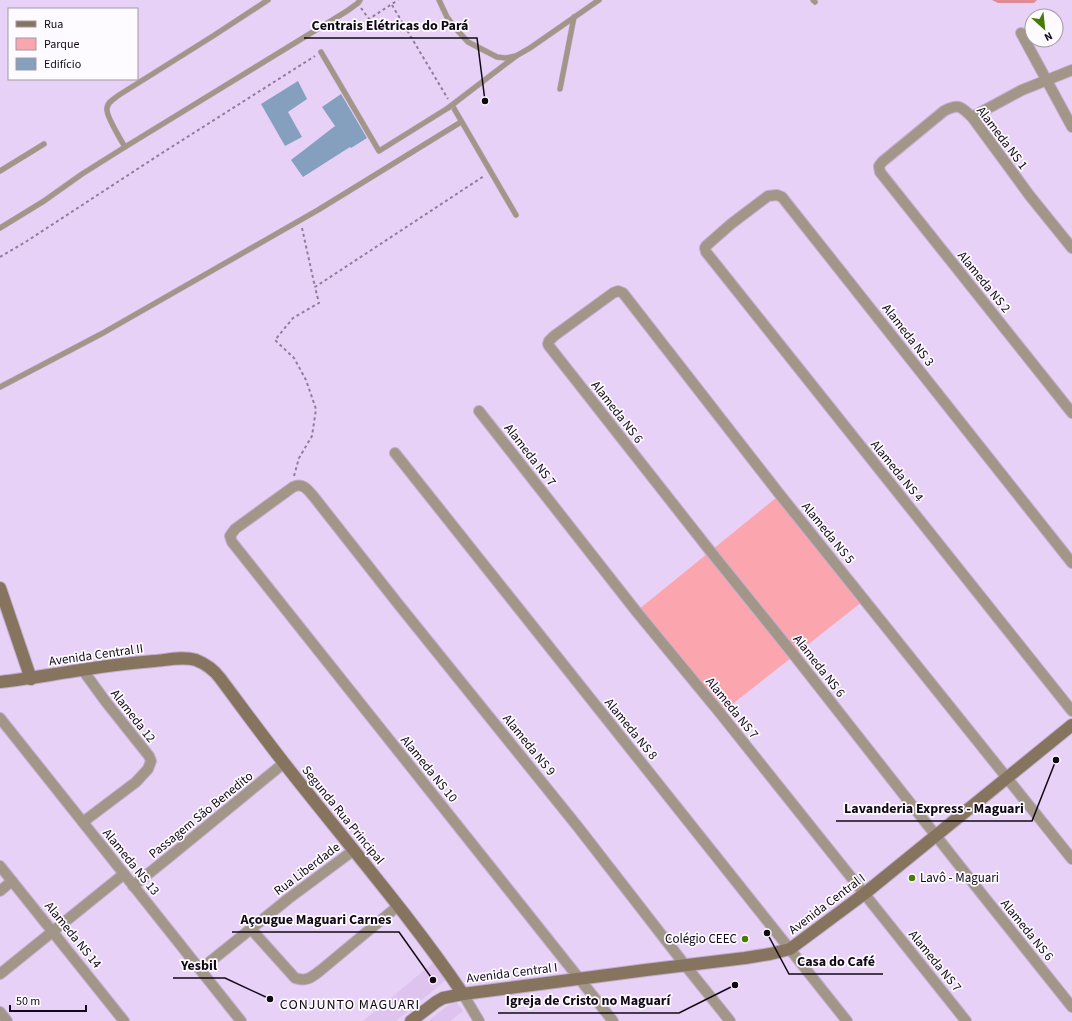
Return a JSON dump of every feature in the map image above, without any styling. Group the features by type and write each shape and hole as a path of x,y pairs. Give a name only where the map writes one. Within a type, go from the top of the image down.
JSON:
{"main road":[{"path":"0,588 31,679"},
{"name":"Avenida Central II","path":"0,682 31,679 82,669 178,658 196,660"},
{"name":"Segunda Rua Principal","path":"196,660 215,672 284,763 398,906 438,958 463,994"},
{"name":"Avenida Central I","path":"411,1021 443,998 463,994 770,954 790,949 864,894 1072,725"}],"street":[{"path":"1021,33 1072,127"},
{"path":"972,117 1022,90 1072,70"},
{"name":"Alameda NS 1","path":"879,166 944,111 956,106 963,108 972,117 1030,196 1072,248"},
{"name":"Alameda NS 2","path":"879,166 880,172 1072,413"},
{"name":"Alameda NS 3","path":"706,246 731,224 768,196 777,195 782,198 1072,563"},
{"name":"Alameda NS 4","path":"706,246 706,252 1072,711"},
{"name":"Alameda NS 5","path":"549,341 613,293 618,291 623,293 781,496 1072,859"},
{"name":"Alameda NS 6","path":"549,341 549,346 1072,1007"},
{"name":"Alameda NS 7","path":"479,411 636,611 720,713 966,1021"},
{"name":"Alameda NS 8","path":"395,453 847,1021"},
{"name":"Alameda NS 9","path":"290,489 297,485 302,486 314,497 578,827 730,1021"},
{"name":"Alameda NS 10","path":"290,489 232,532 230,536 232,542 613,1021"},
{"name":"Alameda 12","path":"82,669 149,756 151,761 148,769 136,782 83,822"},
{"name":"Alameda NS 13","path":"0,718 241,1021"},
{"name":"Passagem São Benedito","path":"133,886 284,763"},
{"name":"Rua Liberdade","path":"201,969 288,899 354,850"},
{"name":"Alameda NS 14","path":"0,866 124,1021"},
{"path":"0,974 124,874"},
{"path":"0,891 12,881"},
{"path":"251,928 295,978 303,980 311,978 398,906"},
{"path":"463,994 479,1021"},
{"path":"0,1012 7,1021"}],"lane":[{"path":"125,147 107,112 109,103 119,95 214,36 268,0"},
{"path":"439,0 447,17 468,42 497,57 506,58 516,56"},
{"path":"321,52 379,152 450,106 516,56 530,48 598,0"},
{"path":"0,228 44,201 125,147 359,2"},
{"path":"560,89 574,17"},
{"path":"450,106 460,119 516,215"},
{"path":"0,387 103,332 300,220 359,185 460,119"},
{"path":"0,171 44,144"}],"path":[{"path":"359,2 369,19 398,0"},
{"path":"392,5 460,119"},
{"path":"0,257 321,52"},
{"path":"315,287 491,171"},
{"path":"290,489 299,458 312,436 316,409 306,380 294,358 275,340 293,318 319,303 300,220"}],"shaded area":[{"path":"992,0 1037,0 1034,3 998,3"},
{"path":"433,963 447,979 396,1021 363,1021"},
{"path":"455,1000 463,1011 450,1021 428,1021"}],"green space":[{"path":"782,493 867,598 721,713 638,610"}],"building":[{"path":"298,81 307,99 288,112 302,137 285,146 261,104"},
{"path":"341,94 367,138 303,177 291,160 335,126 322,107"}],"place":[{"name":"Centrais Elétricas do Pará","path":"485,101"},
{"name":"Lavanderia Express - Maguari","path":"1056,760"},
{"name":"Lavô - Maguari","path":"912,878"},
{"name":"Casa do Café","path":"767,933"},
{"name":"Colégio CEEC","path":"745,939"},
{"name":"Açougue Maguari Carnes","path":"433,980"},
{"name":"Igreja de Cristo no Maguarí","path":"735,985"},
{"name":"Yesbil","path":"270,999"}],"district":[{"name":"CONJUNTO MAGUARI","path":"350,1005"}]}
